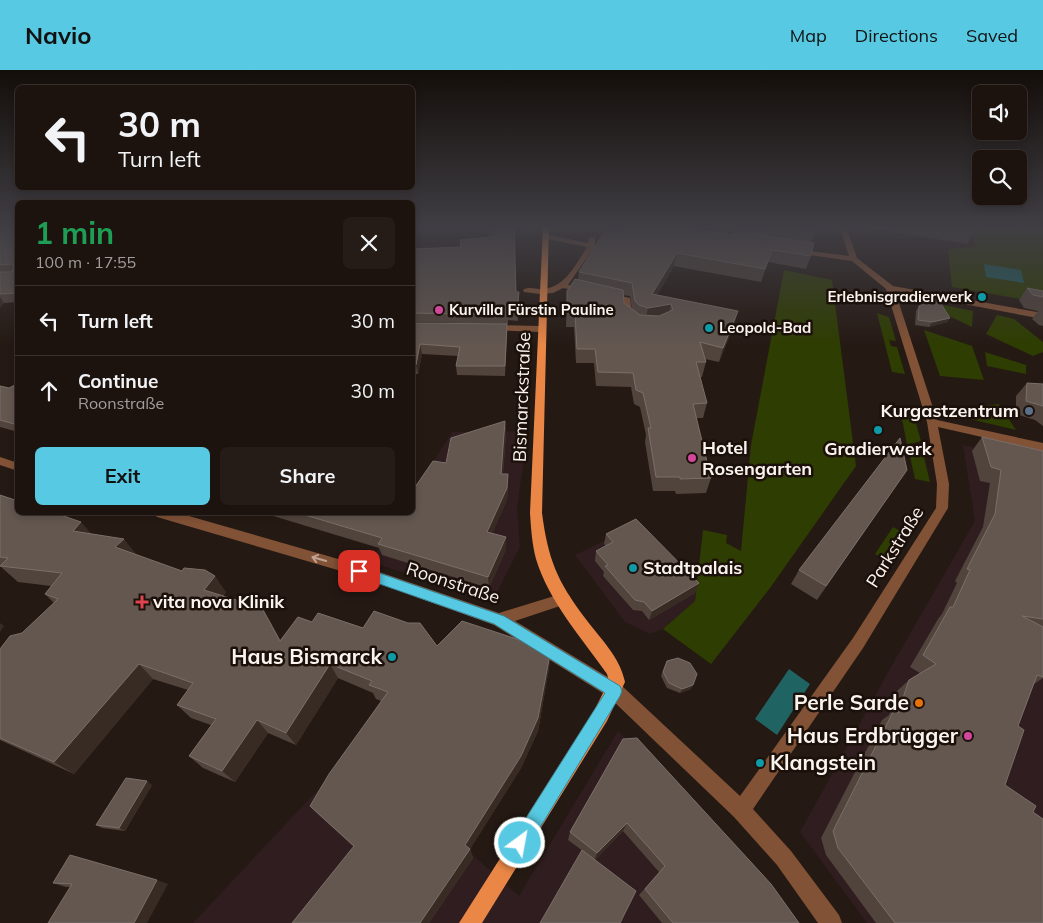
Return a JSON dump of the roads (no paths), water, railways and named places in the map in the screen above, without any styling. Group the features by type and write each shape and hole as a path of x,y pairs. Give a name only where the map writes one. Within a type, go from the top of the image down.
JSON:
{"main road":[{"name":"Bismarckstraße","path":"544,266 536,513 538,536 546,567 564,599 615,671 617,682 614,691"},
{"path":"470,923 614,691"}],"street":[{"path":"563,286 577,266"},
{"path":"862,266 890,288 1043,316"},
{"path":"527,290 543,294 563,286 627,300 626,311 628,318 638,325"},
{"name":"Parkstraße","path":"741,810 858,643 942,508 942,484 932,422 890,288"},
{"path":"482,328 541,329"},
{"path":"932,422 1043,447"},
{"path":"0,461 15,466"},
{"name":"Roonstraße","path":"167,515 359,571 499,620 564,599"},
{"path":"499,620 614,691 741,810 784,858 831,923"}],"water":[{"path":"984,266 995,266 1021,270 1024,283 986,277"},
{"path":"789,669 810,684 777,735 755,719"}],"place":[{"name":"Erlebnisgradierwerk","path":"982,297"},
{"name":"Kurvilla Fürstin Pauline","path":"439,310"},
{"name":"Leopold-Bad","path":"709,328"},
{"name":"Kurgastzentrum","path":"1029,411"},
{"name":"Gradierwerk","path":"878,430"},
{"name":"Hotel Rosengarten","path":"692,458"},
{"name":"Stadtpalais","path":"633,568"},
{"name":"vita nova Klinik","path":"142,602"},
{"name":"Haus Bismarck","path":"392,657"},
{"name":"Perle Sarde","path":"919,703"},
{"name":"Haus Erdbrügger","path":"968,736"},
{"name":"Klangstein","path":"760,763"}]}
